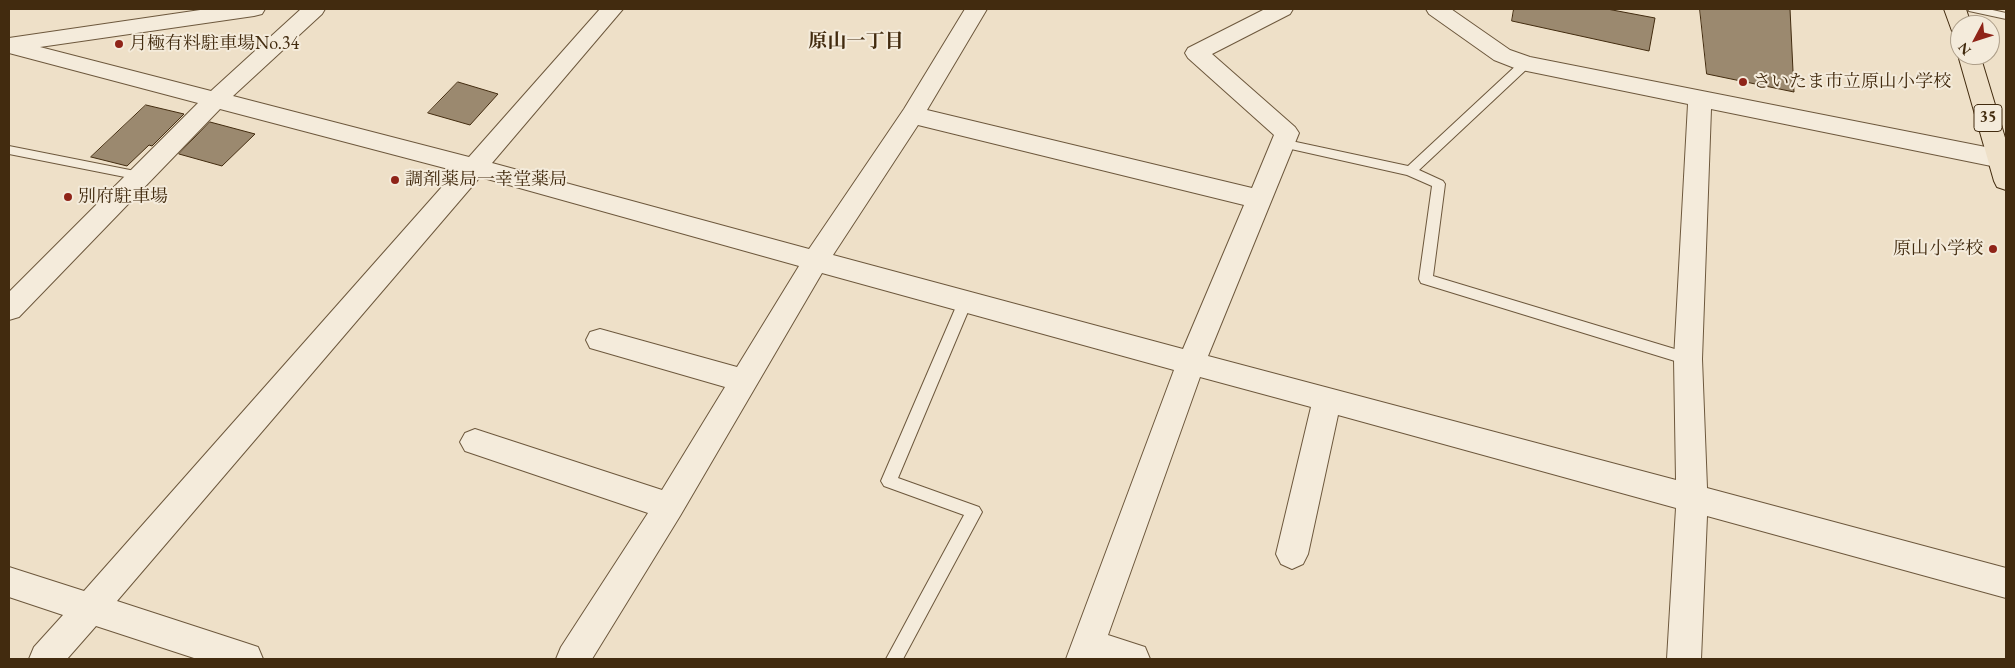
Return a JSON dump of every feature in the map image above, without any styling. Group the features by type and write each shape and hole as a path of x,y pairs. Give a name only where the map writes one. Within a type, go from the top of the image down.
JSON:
{"main road":[{"name":"35","path":"1972,65 2004,166"}],"street":[{"path":"9,45 254,9"},
{"path":"9,309 214,101 314,9"},
{"path":"46,659 612,9"},
{"path":"573,659 669,506 816,260 912,115 976,9"},
{"path":"1133,659 1085,652 1191,362 1287,133 1196,53 1282,9"},
{"path":"1437,9 1502,55 1524,64 1700,98 2004,166"},
{"path":"9,45 214,101 474,166 965,302 2006,583"},
{"path":"1684,659 1692,499 1688,359 1700,98"},
{"path":"912,115 1259,199"},
{"path":"600,340 745,381"},
{"path":"1292,554 1327,399"},
{"path":"475,442 669,506"},
{"path":"9,582 246,659"}],"lane":[{"path":"1973,9 2006,16"},
{"path":"1410,171 1524,64"},
{"path":"1282,143 1410,171 1439,184 1426,279 1688,359"},
{"path":"9,150 140,176"},
{"path":"894,659 974,512 889,481 965,302"}],"building":[{"path":"1514,9 1607,9 1655,18 1649,51 1512,21"},
{"path":"1700,9 1790,9 1794,92 1707,74"},
{"path":"458,82 498,94 470,125 428,113"},
{"path":"146,105 184,114 152,146 149,145 127,166 91,157"},
{"path":"210,122 255,134 222,166 179,154"}],"place":[{"name":"月極有料駐車場No.34","path":"119,44"},
{"name":"さいたま市立原山小学校","path":"1743,82"},
{"name":"調剤薬局一幸堂薬局","path":"395,180"},
{"name":"別府駐車場","path":"68,197"},
{"name":"原山小学校","path":"1993,249"}],"district":[{"name":"原山一丁目","path":"856,42"}]}
